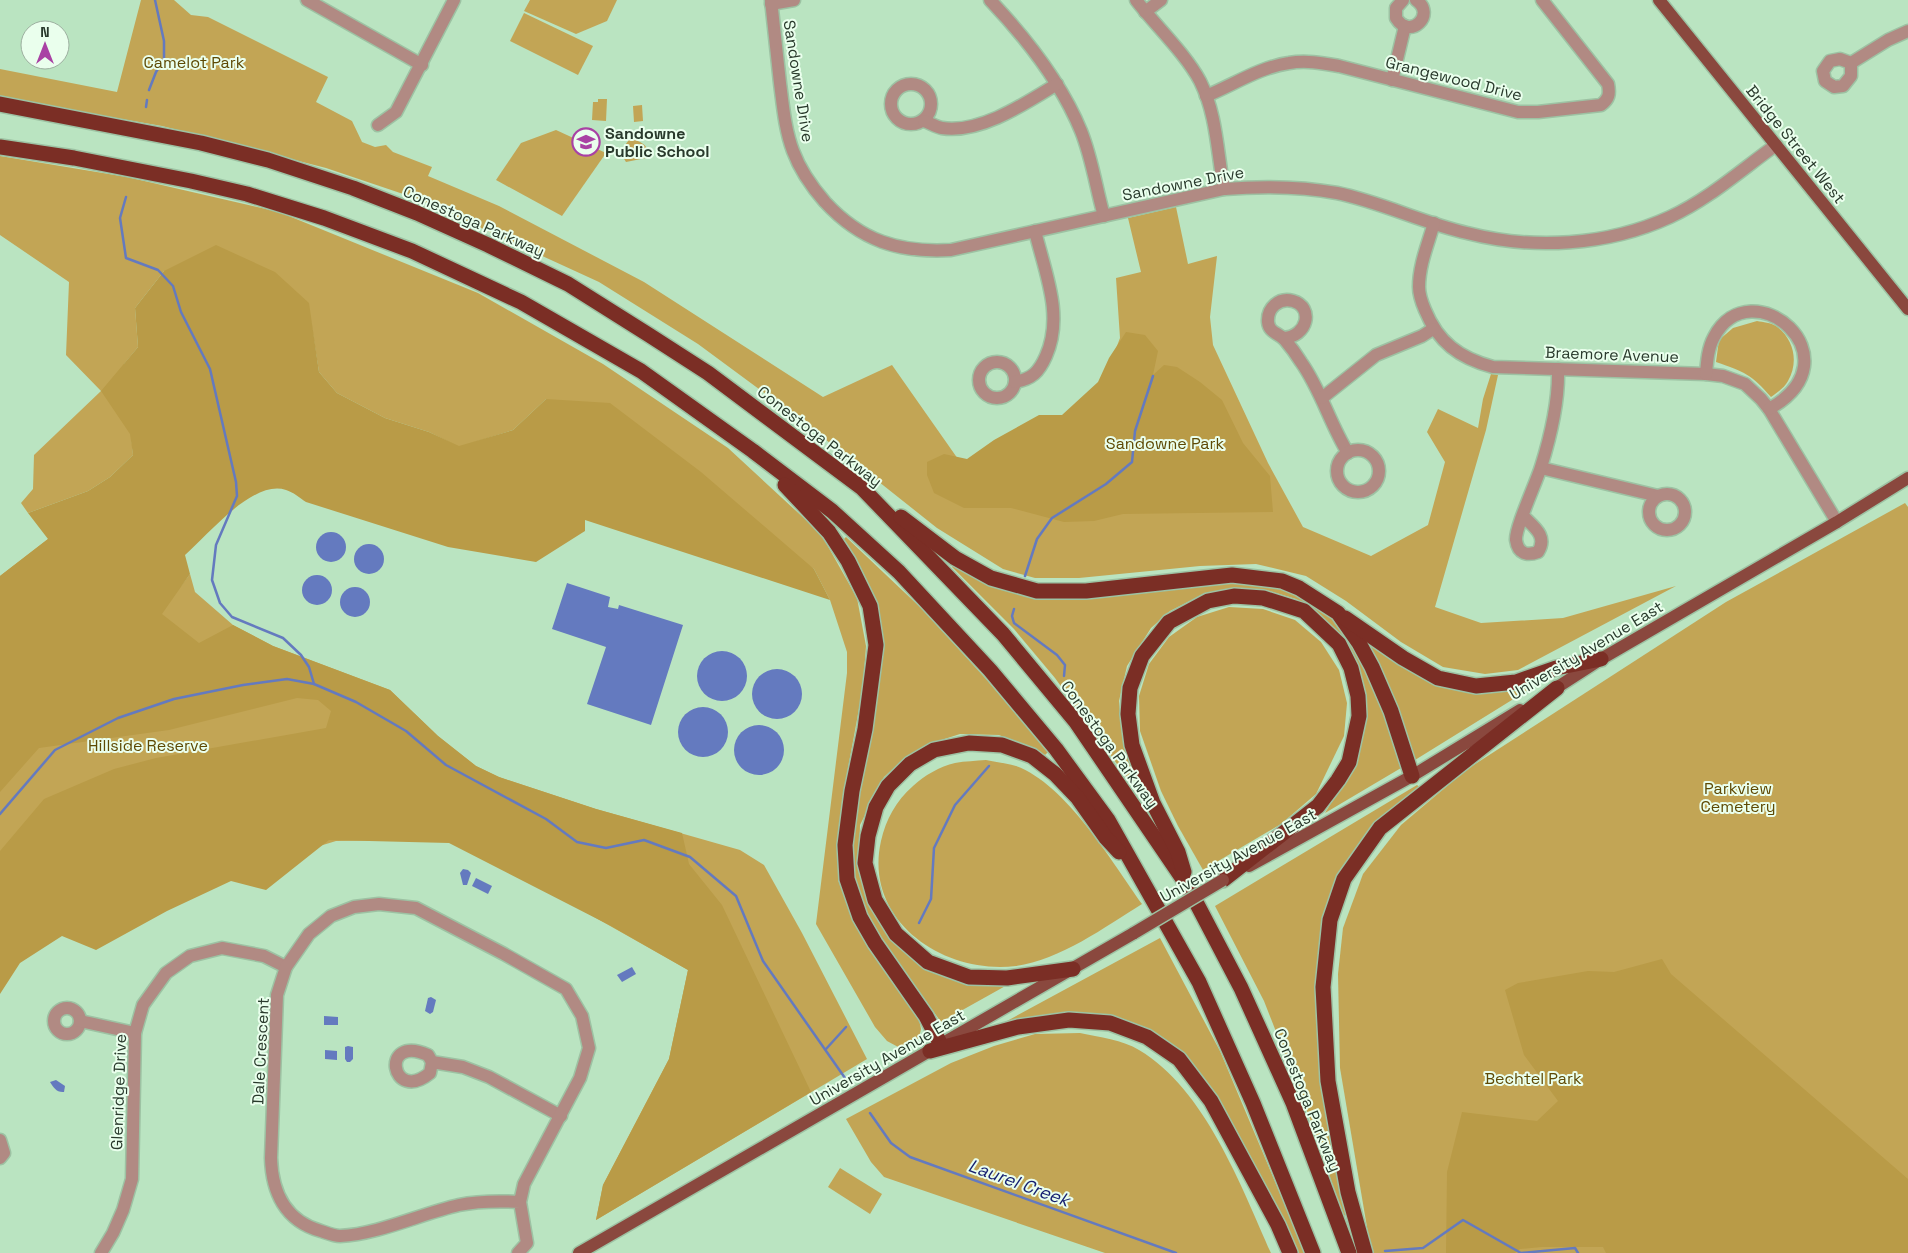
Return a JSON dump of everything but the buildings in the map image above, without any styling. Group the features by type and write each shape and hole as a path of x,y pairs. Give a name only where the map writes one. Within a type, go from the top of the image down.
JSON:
{"highway":[{"name":"Conestoga Parkway","path":"0,104 201,143 268,160 353,188 426,217 568,284 649,334 708,373 862,488 1004,634 1076,722 1187,886 1241,988 1293,1103 1350,1253"},
{"path":"0,147 74,158 247,194 324,218 412,251 521,302 641,372 753,451 832,511 899,572 990,670 1056,749 1108,820 1140,874 1202,991 1253,1103 1313,1253"},
{"path":"753,451 829,532 848,561 870,606 876,645 865,729 852,792 845,845 847,879 860,917 875,943 926,1016 936,1048 1018,1027 1069,1020 1110,1023 1147,1037 1179,1059 1212,1101 1278,1226 1290,1253"},
{"path":"862,488 955,558 991,578 1037,592 1086,592 1232,575 1282,581 1299,588 1403,658 1438,678 1476,686 1516,682 1556,668 1601,659"},
{"path":"1187,886 1178,852 1153,803 1132,745 1128,714 1130,688 1142,656 1169,622 1208,601 1234,596 1263,598 1304,611 1339,644 1351,668 1358,696 1360,716 1349,762 1318,806 1223,880"},
{"path":"1338,613 1359,643 1372,667 1391,711 1412,776"},
{"path":"1365,1253 1348,1192 1328,1081 1323,987 1330,920 1344,879 1380,828 1557,688"},
{"path":"1073,968 1007,978 969,977 928,962 896,934 875,900 865,863 868,836 876,806 888,786 910,764 934,750 969,743 1002,745 1032,756 1055,774 1077,797 1106,838 1140,874"}],"main road":[{"name":"Bridge Street West","path":"1660,0 1908,309"},
{"name":"University Avenue East","path":"579,1253 936,1048 1223,880 1412,776 1601,659 1908,478"}],"street":[{"path":"308,0 422,65"},
{"path":"378,125 396,112 454,0"},
{"path":"771,2 794,0"},
{"path":"990,0 1037,56 1057,84 1082,132 1104,216"},
{"path":"1136,0 1190,65 1199,80 1212,113 1224,189"},
{"path":"1145,12 1161,0"},
{"path":"1404,0 1398,4 1395,13 1399,22 1405,26 1415,26 1422,19 1423,6 1416,0"},
{"name":"Grangewood Drive","path":"1206,96 1288,62 1311,61 1330,64 1518,112 1538,112 1601,105 1606,101 1610,93 1608,84 1542,0"},
{"name":"Sandowne Drive","path":"771,2 785,119 792,150 811,186 837,214 858,231 879,241 902,248 927,251 952,250 1224,189 1263,186 1338,193 1475,235 1503,241 1530,243 1580,242 1622,234 1668,218 1705,198 1776,145"},
{"path":"1392,80 1405,26"},
{"path":"1851,63 1888,40 1908,31"},
{"path":"924,121 940,128 961,129 994,119 1057,84"},
{"name":"Braemore Avenue","path":"1434,223 1422,264 1419,288 1423,306 1433,329 1447,345 1464,357 1480,364 1505,368 1706,374 1723,376 1745,384 1754,391 1769,410 1836,522"},
{"path":"1015,382 1028,379 1041,366 1052,344 1054,303 1035,231"},
{"path":"1706,374 1713,338 1727,321 1745,312 1770,314 1781,319 1791,327 1802,345 1803,371 1798,386 1769,410"},
{"path":"1322,398 1376,355 1422,336 1433,329"},
{"path":"1283,338 1302,363 1322,398 1338,436 1348,453"},
{"path":"1523,516 1541,468 1554,417 1558,369"},
{"path":"1541,468 1658,496"},
{"name":"Dale Crescent","path":"518,1253 527,1243 520,1202 524,1184 580,1078 589,1048 582,1016 566,988 416,908 380,904 354,907 331,916 309,934 286,966 277,995 271,1158 272,1178 277,1194 286,1209 300,1222 317,1230 338,1236 367,1231 460,1204 520,1202"},
{"name":"Glenridge Drive","path":"101,1253 113,1233 123,1210 132,1180 135,1033 143,1005 166,973 190,956 222,948 264,956 286,966"},
{"path":"80,1021 135,1033"},
{"path":"432,1062 463,1067 489,1077 561,1116"},
{"path":"0,1140 4,1153 0,1158"}],"green space":[{"path":"141,0 174,0 191,15 208,17 328,77 316,102 352,121 362,142 375,147 386,145 393,152 432,167 428,176 499,206 644,282 823,397 892,365 972,479 1043,450 1102,386 1120,338 1116,278 1141,272 1128,218 1176,207 1188,264 1217,256 1210,317 1213,345 1268,463 1303,527 1371,556 1428,525 1445,462 1427,432 1438,409 1478,428 1483,399 1491,374 1498,375 1486,430 1435,607 1481,623 1563,618 1676,586 1518,670 1485,674 1443,667 1401,642 1346,601 1306,576 1256,564 1200,566 1079,578 1035,578 1003,569 937,528 801,420 698,344 599,282 418,199 326,168 162,126 0,98 0,69 117,92"},
{"path":"530,0 617,0 607,21 576,34 524,11"},
{"path":"524,13 593,46 578,75 510,41"},
{"path":"598,99 607,99 606,121 592,120 593,102 598,102"},
{"path":"642,105 643,121 634,122 633,106"},
{"path":"556,130 606,153 562,216 496,180 521,143"},
{"path":"631,138 647,147 646,158 626,162 623,156 624,149 626,143"},
{"path":"0,156 127,177 279,212 478,293 603,364 728,448 821,534 857,598 866,646 863,687 842,801 838,880 858,929 919,1019 921,1029 919,1038 900,1048 887,1041 875,1027 816,924 847,673 847,652 830,600 814,569 546,399 513,430 459,447 429,432 385,418 337,393 319,372 308,303 164,271 135,308 138,347 124,364 133,455 110,477 88,491 28,513 21,503 33,489 34,455 101,391 66,355 69,282 0,235"},
{"path":"216,245 275,272 309,303 319,372 337,393 385,418 429,432 459,446 513,430 546,399 610,403 701,472 814,569 830,600 585,520 585,531 536,562 448,547 306,502 286,490 273,489 246,500 218,523 185,555 190,574 162,614 199,643 233,625 273,646 390,690 438,736 476,766 499,777 596,809 682,833 689,864 722,905 811,1092 596,1220 603,1185 669,1059 688,970 611,926 449,843 329,840 266,890 231,881 167,911 96,950 62,936 20,963 0,994 0,851 44,799 114,769 156,758 326,728 331,711 318,700 297,698 169,730 39,748 0,792 0,576 48,539 28,513 88,491 110,477 133,455 130,434 101,391 138,347 135,308 164,271"},
{"path":"1757,321 1769,323 1782,331 1791,344 1793,351 1793,366 1788,381 1783,388 1771,397 1758,383 1747,375 1716,362 1719,340 1733,328"},
{"name":"Sandowne Park","path":"1126,332 1145,335 1158,351 1153,375 1164,365 1177,367 1200,382 1222,400 1243,443 1270,476 1273,512 1123,514 1094,521 1064,522 1011,508 964,508 934,493 927,475 927,462 944,454 967,459 994,440 1039,415 1062,415 1098,382 1109,358"},
{"path":"1905,503 1908,507 1908,1253 1374,1253 1369,1239 1340,1068 1338,974 1343,928 1363,874 1401,825 1466,770 1726,602"},
{"path":"846,537 922,609 986,679 1048,752 1045,755 999,735 960,734 929,744 906,757 884,777 860,825 859,861 865,895 882,925 899,945 1009,984 941,1022 887,947 864,911 852,878 851,835 875,599 861,569 842,541"},
{"name":"Hillside Reserve","path":"48,539 181,586 190,574 195,592 233,625 273,646 390,690 438,736 476,766 499,777 596,809 740,850 764,865 802,933 867,1059 596,1220 603,1185 669,1059 688,970 456,839 336,841 0,943 0,576"},
{"path":"955,563 996,586 1017,593 1042,597 1225,581 1260,581 1307,594 1331,613 1355,643 1373,682 1401,768 1325,813 1339,790 1365,708 1320,616 1296,599 1266,590 1233,588 1200,596 1170,611 1151,628 1127,666 1119,701 1123,742 1135,780 1130,782 1055,678 1014,629 952,567"},
{"path":"1229,607 1263,609 1295,620 1321,642 1339,670 1347,703 1344,736 1316,794 1281,824 1203,870 1161,791 1140,731 1139,696 1149,664 1169,637 1197,617"},
{"path":"1369,643 1441,685 1524,686 1528,690 1415,760 1394,697"},
{"path":"986,760 1016,766 1035,775 1053,789 1086,826 1142,904 1065,950 1033,963 1016,966 989,966 962,962 937,951 915,937 897,918 884,896 879,870 881,841 886,825 892,811 902,798 927,775 949,764"},
{"path":"1417,785 1421,788 1341,875 1319,977 1349,1214 1343,1216 1314,1129 1264,1001 1215,906"},
{"path":"1160,938 1220,1051 1305,1253 1296,1253 1183,1057 1065,1014 1036,1017 1009,1024 1007,1021"},
{"path":"1662,959 1671,974 1908,1179 1908,1253 1606,1253 1603,1247 1542,1247 1520,1249 1515,1253 1446,1253 1447,1172 1462,1112 1537,1121 1558,1101 1524,1055 1505,990 1518,983 1588,971 1614,972"},
{"path":"1080,1033 1111,1039 1139,1050 1162,1067 1183,1089 1202,1114 1218,1141 1247,1198 1271,1253 1105,1253 884,1177 871,1162 846,1119 951,1063 994,1046 1035,1034"},
{"path":"840,1168 882,1194 870,1214 828,1187"}],"water":[{"path":"331,532 342,536 346,547 342,558 331,562 320,558 316,547 320,536"},
{"path":"369,544 380,548 384,559 380,570 369,574 358,570 354,559 358,548"},
{"path":"317,575 328,579 332,590 328,601 317,605 306,601 302,590 306,579"},
{"path":"567,583 610,597 608,607 618,609 619,605 683,625 651,725 587,704 606,647 552,629"},
{"path":"355,587 366,591 370,602 366,613 355,617 344,613 340,602 344,591"},
{"path":"717,651 727,651 740,658 747,671 747,681 740,694 727,701 717,701 708,697 701,690 697,681 697,671 701,662 708,655"},
{"path":"772,669 782,669 795,676 802,689 802,699 795,712 782,719 772,719 763,715 756,708 752,699 752,689 756,680 763,673"},
{"path":"698,707 708,707 721,714 728,727 728,737 721,750 708,757 698,757 689,753 682,746 678,737 678,727 682,718 689,711"},
{"path":"754,725 764,725 777,732 784,745 784,755 777,768 764,775 754,775 745,771 738,764 734,755 734,745 738,736 745,729"},
{"path":"463,869 471,873 467,885 463,885 460,873"},
{"path":"476,878 492,886 488,894 472,886"},
{"path":"632,967 636,974 622,982 617,975"},
{"path":"431,997 436,1000 433,1012 430,1014 425,1011 428,998"},
{"path":"324,1016 338,1017 338,1025 324,1025"},
{"path":"345,1047 353,1047 353,1059 350,1062 347,1062 345,1059"},
{"path":"325,1050 337,1051 337,1060 325,1059"},
{"path":"56,1080 65,1086 64,1092 57,1091 50,1082"}],"waterway":[{"path":"149,90 156,72 164,59 164,41 155,0"},
{"path":"146,107 147,100"},
{"path":"126,197 120,218 126,258 158,270 173,286 181,312 210,369 236,482 237,496 216,545 212,580 220,603 232,617 283,638 301,655 309,667 314,684"},
{"path":"1025,576 1037,539 1052,518 1106,484 1132,462 1135,431 1153,376"},
{"path":"1014,609 1012,616 1014,623 1057,655 1065,665 1064,676"},
{"path":"0,814 55,750 118,718 174,699 243,685 287,679 314,684 356,702 406,731 446,765 546,819 577,842 606,848 644,840 690,857 736,896 763,961 845,1078"},
{"path":"919,923 931,899 934,848 955,805 989,766"},
{"path":"826,1049 846,1027"},
{"name":"Laurel Creek","path":"870,1113 891,1143 910,1157 1176,1253"},
{"name":"Laurel Creek","path":"1385,1251 1423,1248 1463,1220 1521,1253 1575,1248 1578,1253"}],"place":[{"name":"Sandowne Public School","path":"586,142"}],"park label":[{"name":"Camelot Park","path":"194,62"},
{"name":"Parkview Cemetery","path":"1738,797"},
{"name":"Bechtel Park","path":"1533,1078"}]}
